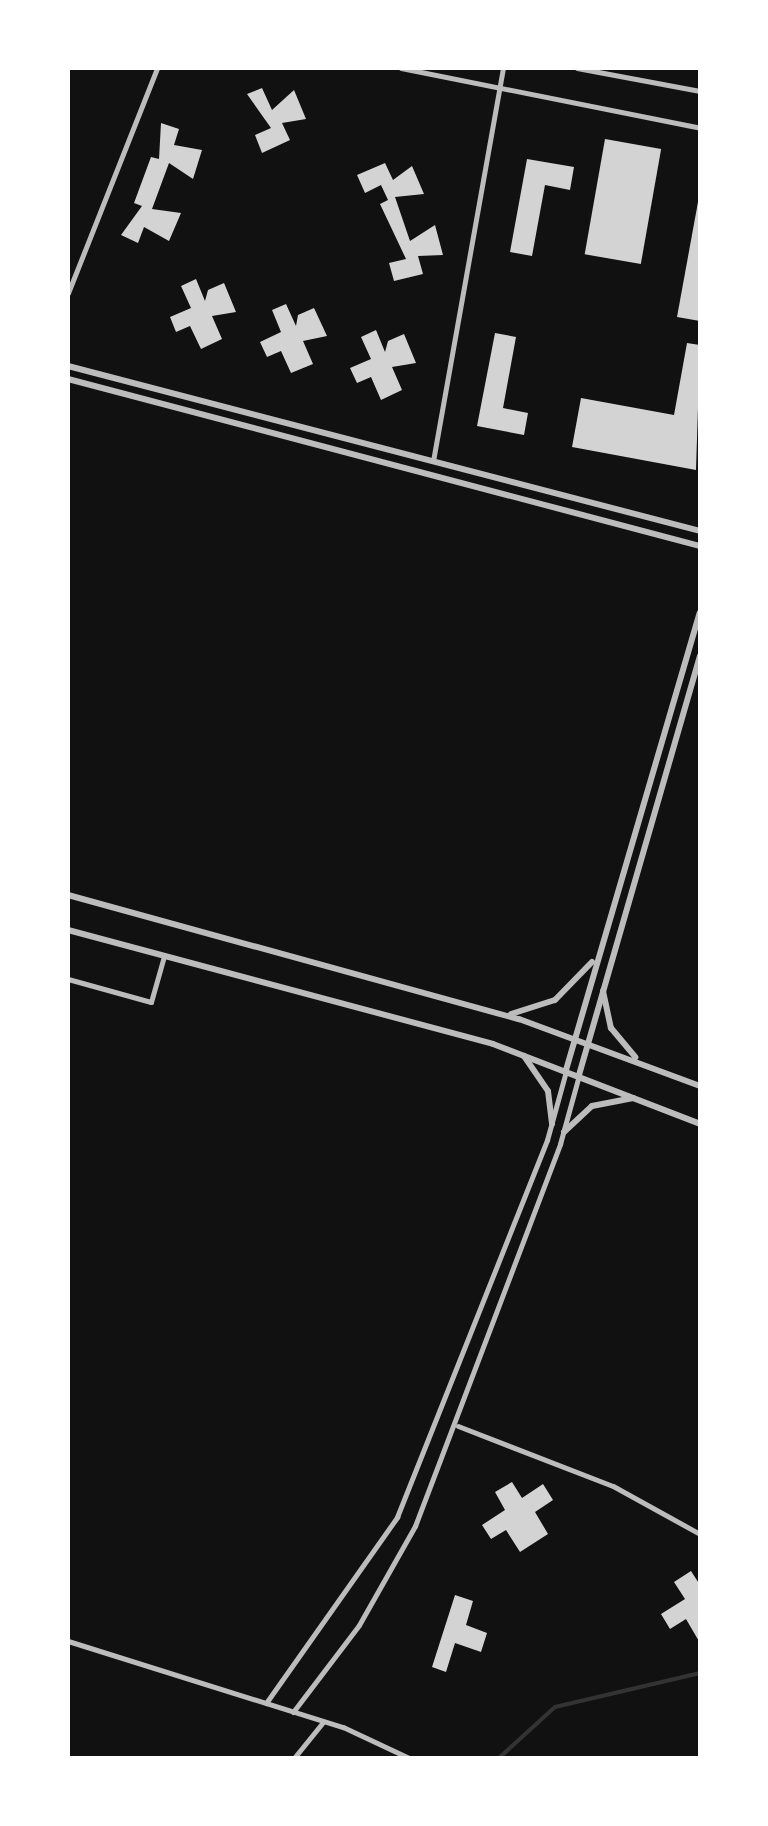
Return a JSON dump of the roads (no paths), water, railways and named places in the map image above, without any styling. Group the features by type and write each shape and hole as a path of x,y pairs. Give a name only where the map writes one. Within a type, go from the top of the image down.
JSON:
{"street":[{"path":"68,293 157,68"},
{"path":"401,68 700,128"},
{"path":"433,461 503,68"},
{"path":"577,68 700,91"},
{"path":"68,366 700,531"},
{"path":"68,379 700,546"},
{"path":"266,1703 397,1517 552,1124 599,948 700,613"},
{"path":"293,1712 359,1625 408,1539 458,1426 564,1132 603,983 700,656"},
{"path":"68,895 497,1013 587,1041 700,1086"},
{"path":"68,930 518,1052 700,1124"},
{"path":"497,1013 523,1013 555,1000 599,948"},
{"path":"68,979 151,1002 164,956"},
{"path":"603,983 611,1028 641,1062"},
{"path":"518,1052 545,1084 552,1124"},
{"path":"564,1132 592,1106 638,1099"},
{"path":"458,1426 613,1486 700,1534"},
{"path":"68,1641 323,1722 409,1758"},
{"path":"294,1758 323,1722"}],"waterway":[{"path":"499,1758 555,1707 700,1673"}]}
